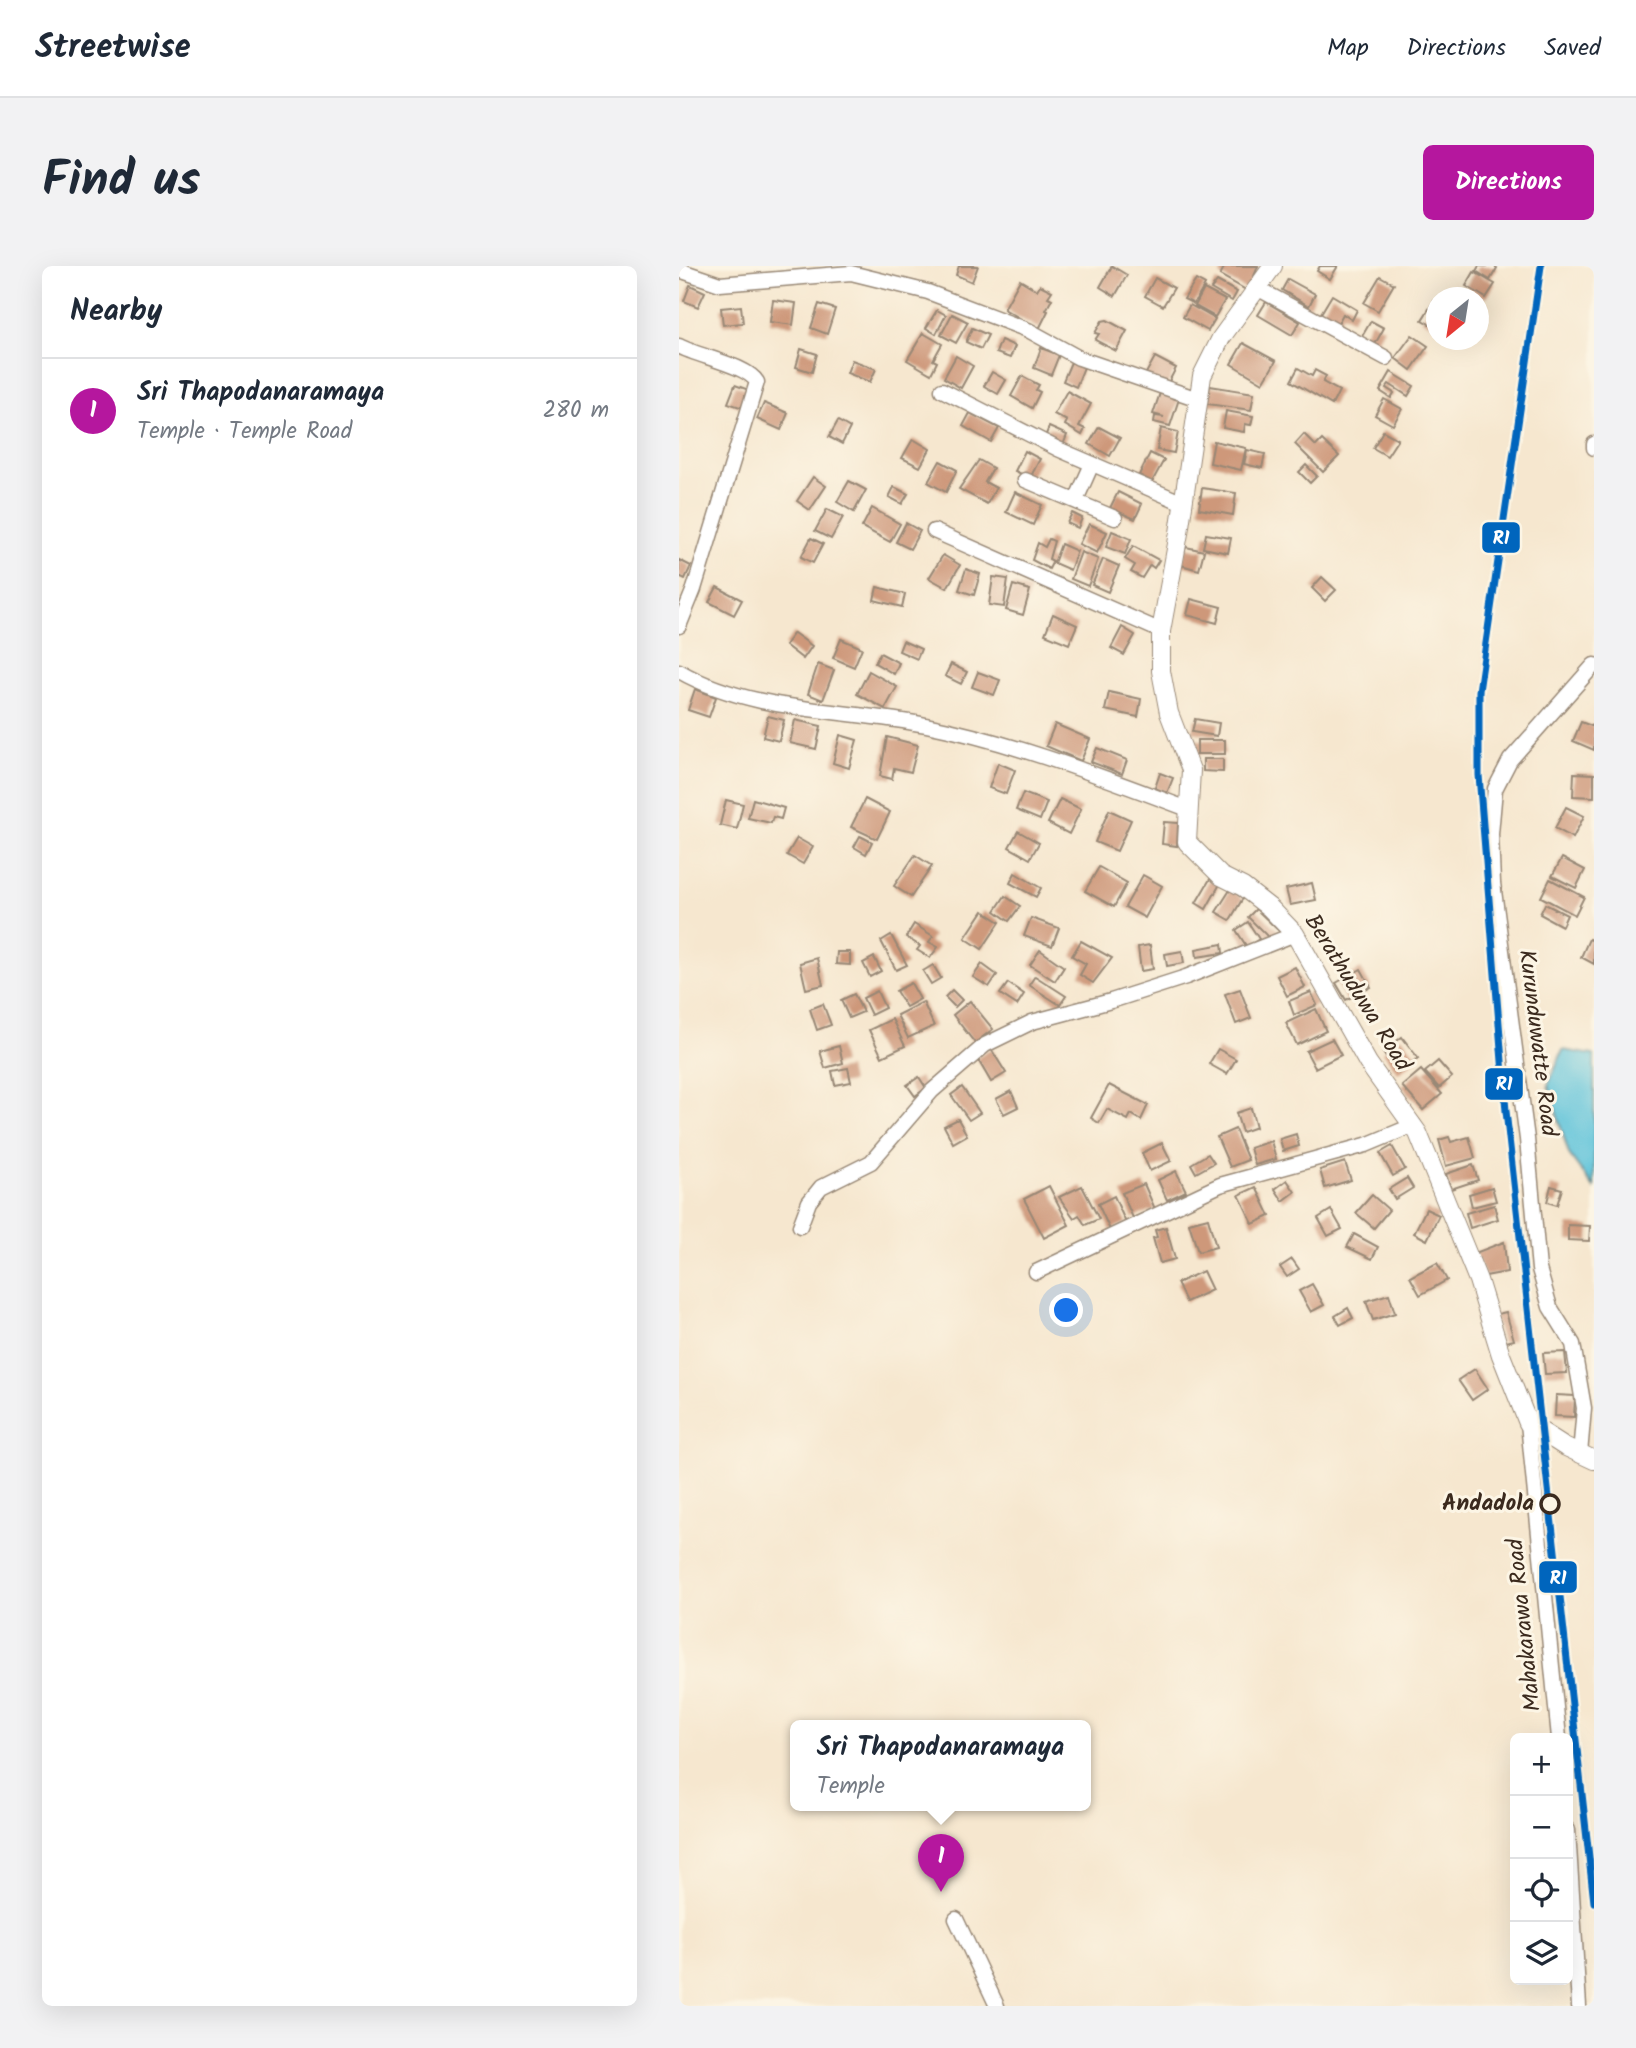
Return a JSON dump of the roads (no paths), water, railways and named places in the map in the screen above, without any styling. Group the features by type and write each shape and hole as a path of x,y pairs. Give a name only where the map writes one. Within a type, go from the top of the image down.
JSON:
{"street":[{"name":"Berathuduwa Road","path":"1273,266 1209,359 1202,376 1161,631 1161,671 1169,713 1191,770 1187,842 1221,876 1243,887 1270,908 1295,934 1368,1063 1414,1125 1478,1280 1501,1355 1528,1423"},
{"path":"679,270 720,284 851,273 928,292 1028,330 1079,358 1198,399"},
{"path":"1257,288 1386,358"},
{"path":"679,346 699,356 752,374 757,382 694,589 679,626"},
{"path":"942,390 1092,464 1183,503"},
{"path":"1076,500 1092,464"},
{"path":"1025,480 1115,518"},
{"path":"934,531 1161,631"},
{"name":"Kurunduwatte Road","path":"1587,1457 1584,1408 1573,1344 1550,1307 1539,1269 1527,1139 1493,883 1491,834 1495,789 1510,760 1594,665"},
{"path":"679,671 723,691 925,725 992,740 1188,809"},
{"path":"800,1226 809,1202 821,1186 871,1162 932,1091 985,1045 1032,1021 1111,1001 1185,977 1295,934"},
{"path":"1036,1272 1220,1185 1366,1145 1414,1125"},
{"path":"1528,1423 1587,1457"},
{"name":"Mahakarawa Road","path":"1528,1423 1559,1733"},
{"path":"1570,1859 1579,2006"},
{"path":"956,1919 997,2006"}],"water":[{"path":"1563,1050 1594,1055 1594,1188 1569,1154 1548,1085"}],"place":[{"name":"Andadola","path":"1550,1504"},
{"name":"Sri Thapodanaramaya","path":"941,1892"}]}
